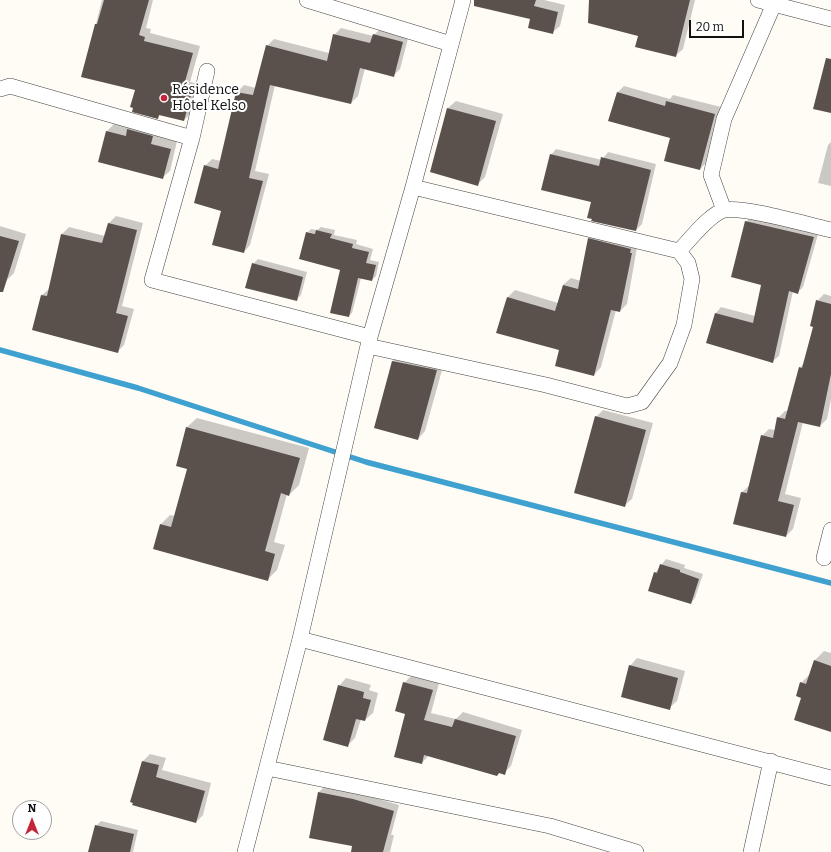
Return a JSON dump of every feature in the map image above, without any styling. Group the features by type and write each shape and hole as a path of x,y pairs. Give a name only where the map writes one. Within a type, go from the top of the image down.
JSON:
{"street":[{"path":"307,0 451,44"},
{"path":"245,852 300,639 369,342 413,187 463,0"},
{"path":"758,0 831,20"},
{"path":"724,210 711,175 724,119 774,4"},
{"path":"207,71 192,138 152,280 369,342 627,406 642,402 670,363 684,324 692,279 688,263 679,251 413,187"},
{"path":"0,89 10,86 192,138"},
{"path":"679,251 711,218 724,210 740,210 831,230"},
{"path":"824,558 831,530"},
{"path":"300,639 831,778"},
{"path":"751,852 771,762"},
{"path":"267,768 550,826 636,852"}],"building":[{"path":"104,0 149,0 139,35 145,37 144,41 193,53 183,89 192,91 184,121 159,115 158,119 132,112 133,108 130,107 135,90 81,77 95,24 97,24"},
{"path":"474,0 536,0 534,6 558,12 553,34 528,28 530,19 474,6"},
{"path":"589,0 690,0 676,57 635,47 638,36 588,23"},
{"path":"333,34 370,43 373,34 403,42 394,77 360,68 351,104 270,85 249,178 263,181 244,253 212,245 221,211 194,203 204,165 218,169 236,92 253,95 266,45 327,61"},
{"path":"826,58 831,59 831,113 813,109"},
{"path":"617,92 665,106 666,101 715,114 700,170 664,161 670,138 608,121"},
{"path":"447,108 496,121 478,186 430,172"},
{"path":"127,129 153,136 151,144 171,149 163,179 98,162 106,131 126,136"},
{"path":"550,154 599,166 601,157 651,170 636,231 591,221 592,219 587,218 591,202 541,190"},
{"path":"745,221 814,237 798,294 789,291 773,363 706,343 715,313 753,323 761,285 731,277"},
{"path":"108,223 137,230 116,313 128,316 118,353 32,330 41,295 47,296 61,234 102,243"},
{"path":"316,230 332,234 330,238 353,244 352,248 369,252 366,263 376,265 372,281 358,278 349,317 330,313 340,270 299,259 306,232 315,234"},
{"path":"0,236 19,241 3,292 0,292"},
{"path":"588,238 631,249 630,253 632,253 620,312 611,310 594,376 555,366 559,350 496,333 507,297 555,311 563,285 578,289"},
{"path":"252,263 303,277 297,301 245,288"},
{"path":"816,300 831,304 831,374 820,427 798,422 778,501 794,505 786,537 733,524 741,492 747,493 761,435 773,438 777,417 785,419 799,367 802,368 813,327 810,326"},
{"path":"392,361 437,370 418,440 374,428"},
{"path":"595,416 646,430 625,507 574,493"},
{"path":"186,427 300,458 289,496 281,493 265,551 275,554 268,581 153,549 160,524 171,527 187,469 176,466"},
{"path":"660,564 680,570 680,572 699,579 691,604 648,591 654,572 657,573"},
{"path":"814,660 831,666 831,732 794,720 801,698 796,696 800,682 806,684"},
{"path":"629,665 678,678 670,710 621,697"},
{"path":"403,682 433,690 424,720 452,727 455,719 516,736 505,775 499,773 497,776 424,755 422,764 394,757 405,714 395,711"},
{"path":"338,685 364,692 363,698 371,700 365,721 356,719 348,747 323,740"},
{"path":"142,761 159,765 156,777 205,791 196,823 132,805 133,803 130,802"},
{"path":"318,792 353,799 394,811 383,852 351,852 352,846 309,838"},
{"path":"95,825 134,834 130,852 88,852"}],"waterway":[{"path":"0,350 138,388 366,462 831,583"}],"place":[{"name":"Résidence Hôtel Kelso","path":"164,98"}]}
